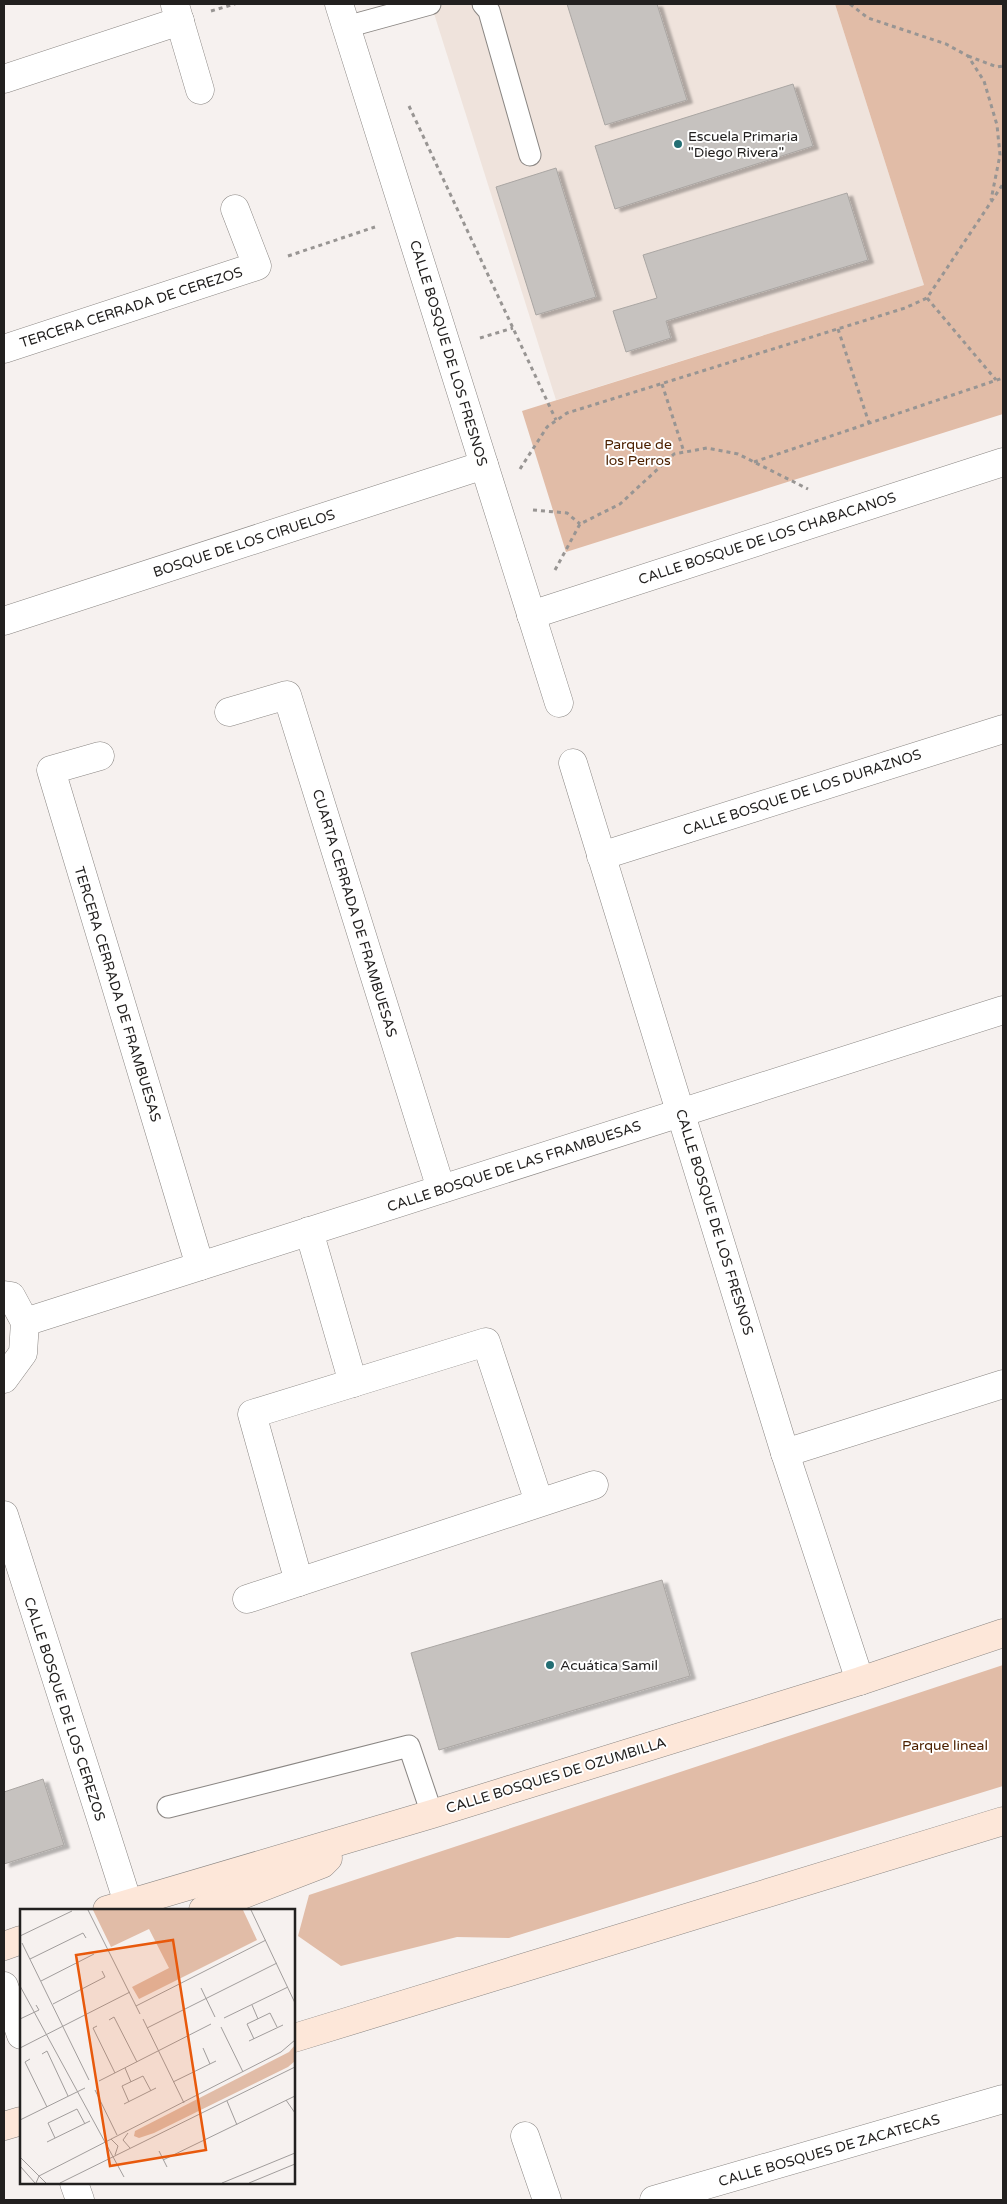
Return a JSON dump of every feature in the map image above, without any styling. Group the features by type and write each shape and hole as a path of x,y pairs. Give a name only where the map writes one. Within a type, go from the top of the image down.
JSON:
{"main road":[{"name":"CALLE BOSQUES DE OZUMBILLA","path":"118,1907 432,1814 860,1681 1003,1633"},
{"path":"295,2038 1003,1821"},
{"path":"206,1909 322,1864 342,1841"},
{"path":"4,1946 20,1940"},
{"path":"4,2126 20,2121"}],"street":[{"path":"4,79 177,13 200,90"},
{"name":"CALLE BOSQUE DE LOS FRESNOS","path":"343,16 559,703"},
{"name":"TERCERA CERRADA DE CEREZOS","path":"4,349 256,266 235,208"},
{"name":"CALLE BOSQUE DE LOS CHABACANOS","path":"531,615 1003,462"},
{"name":"BOSQUE DE LOS CIRUELOS","path":"4,621 484,465"},
{"name":"CUARTA CERRADA DE FRAMBUESAS","path":"229,712 287,695 441,1189"},
{"name":"CALLE BOSQUE DE LOS DURAZNOS","path":"602,856 1003,729"},
{"name":"TERCERA CERRADA DE FRAMBUESAS","path":"100,756 51,770 200,1266"},
{"name":"CALLE BOSQUE DE LOS FRESNOS","path":"573,763 785,1453 860,1681"},
{"name":"CALLE BOSQUE DE LAS FRAMBUESAS","path":"25,1322 1003,1010"},
{"path":"309,1231 352,1383"},
{"path":"4,1295 11,1296 25,1322 23,1353 4,1379"},
{"path":"299,1582 252,1414 486,1342 540,1502"},
{"path":"785,1453 1003,1384"},
{"path":"247,1599 594,1485"},
{"name":"CALLE BOSQUE DE LOS CEREZOS","path":"4,1515 118,1907"},
{"path":"4,1986 20,2032"},
{"name":"CALLE BOSQUES DE ZACATECAS","path":"654,2200 1003,2099"},
{"path":"526,2136 547,2200"},
{"path":"74,2184 80,2200"}],"lane":[{"path":"343,16 430,4"},
{"path":"483,4 490,11 530,154"},
{"path":"168,1807 409,1746 432,1814"},
{"path":"80,2184 86,2200"}],"path":[{"path":"850,4 868,18 946,44 968,56 997,67 1003,66"},
{"path":"968,56 984,81 997,125 1000,155 990,203"},
{"path":"408,103 556,420"},
{"path":"580,524 567,513 497,506 547,427 567,413 905,308 926,298 1003,184"},
{"path":"256,266 406,217"},
{"path":"926,298 996,380"},
{"path":"838,329 869,423"},
{"path":"754,462 1003,378"},
{"path":"662,384 684,452"},
{"path":"531,615 580,524 620,504 674,454 707,448 738,454 852,511"}],"shaded area":[{"name":"Escuela Primaria \"Diego Rivera\"","path":"431,4 835,4 924,285 556,400"}],"green space":[{"name":"Parque de los Perros","path":"835,4 1003,4 1003,414 566,552 522,411 924,285"},
{"name":"Parque lineal","path":"1003,1665 1003,1786 509,1938 457,1937 341,1966 298,1936 309,1895"}],"building":[{"path":"567,4 657,4 687,100 605,125"},
{"path":"793,84 813,146 615,209 595,146"},
{"path":"556,168 596,297 536,315 496,187"},
{"path":"847,193 868,260 666,321 671,338 626,352 613,311 657,298 643,255"},
{"name":"Acuática Samil","path":"662,1580 690,1676 439,1750 411,1653"},
{"path":"43,1779 64,1845 4,1864 4,1792"}],"place":[{"name":"Escuela Primaria \"Diego Rivera\"","path":"678,144"},
{"name":"Acuática Samil","path":"550,1665"}]}
